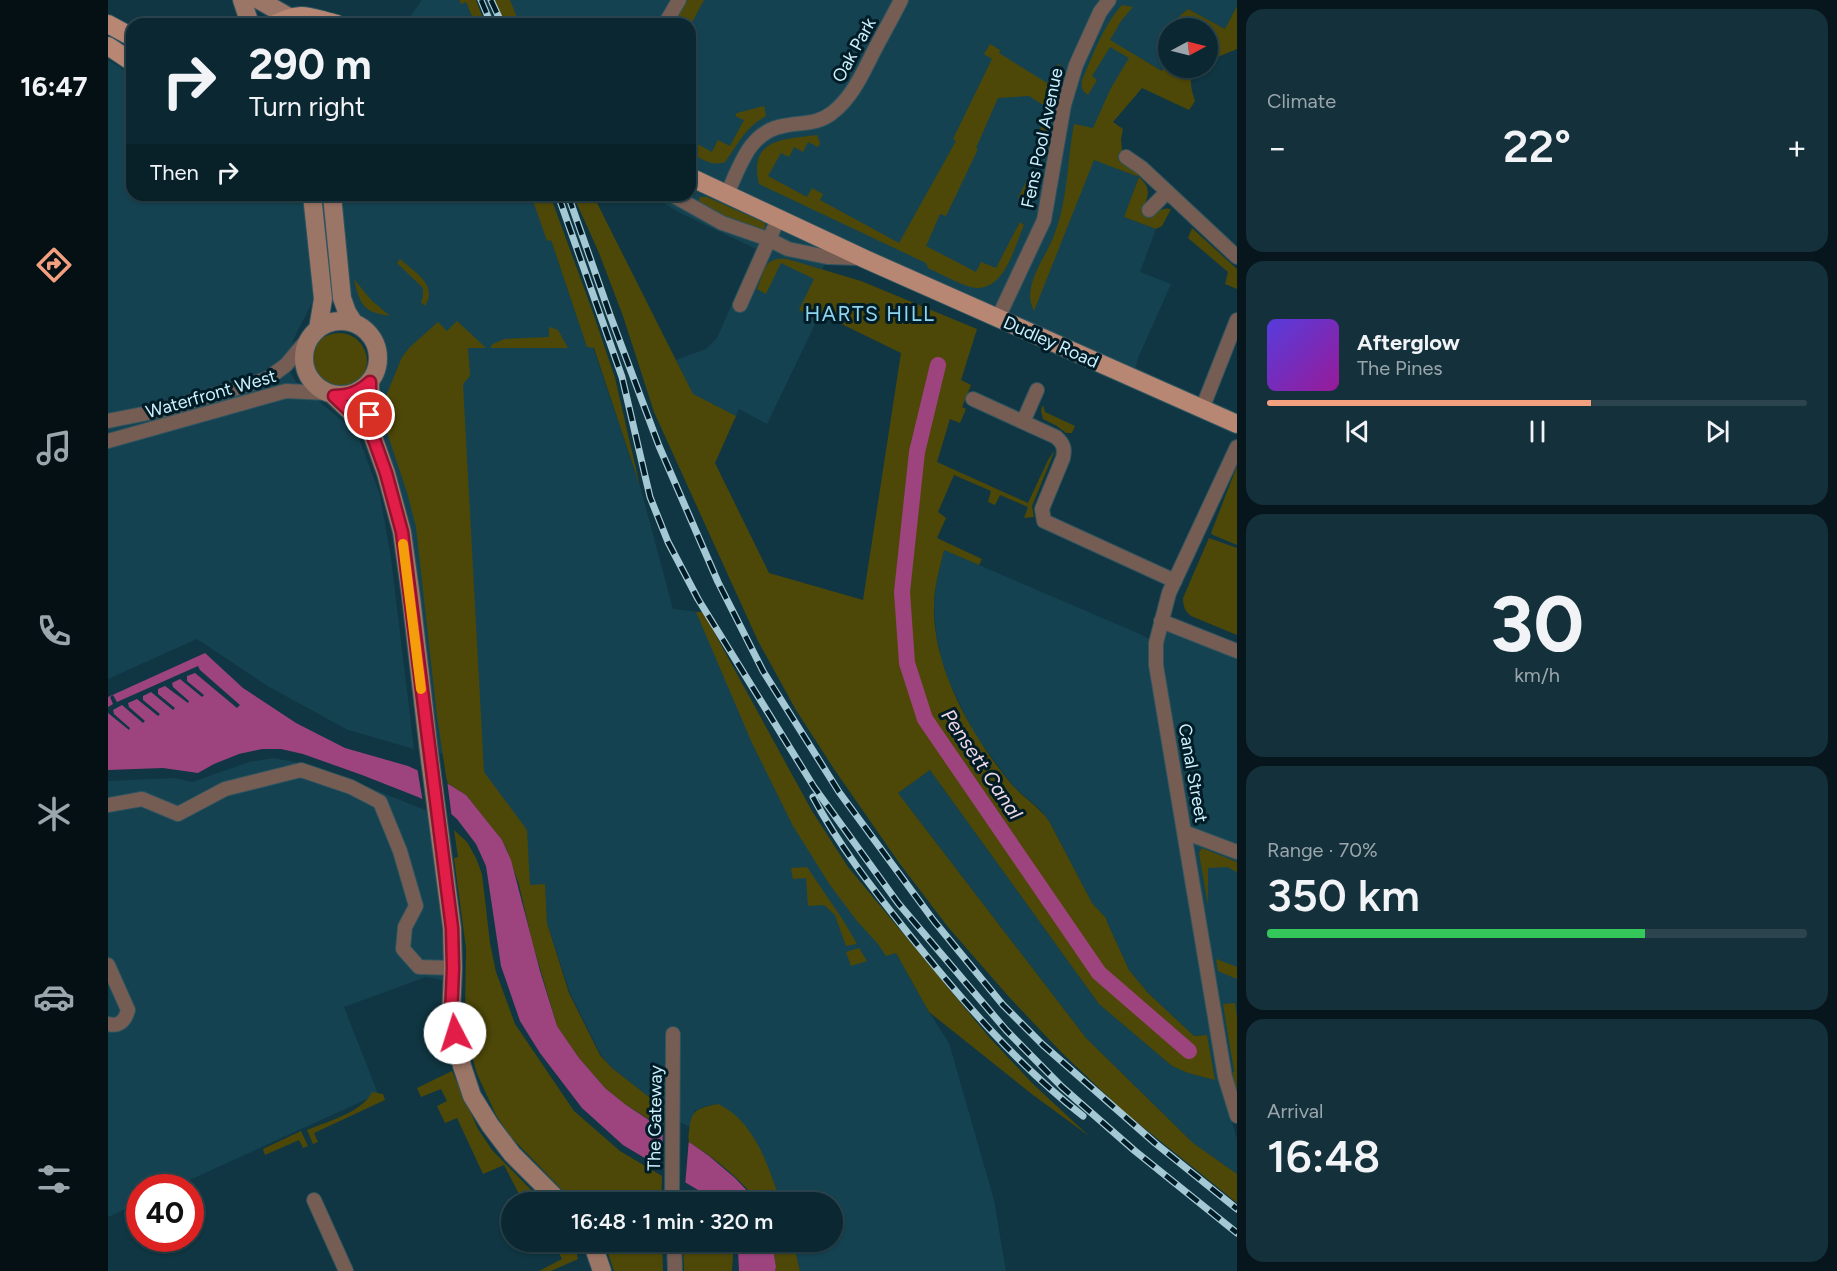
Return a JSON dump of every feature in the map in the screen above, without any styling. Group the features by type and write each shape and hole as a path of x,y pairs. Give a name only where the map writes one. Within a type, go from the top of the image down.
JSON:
{"main road":[{"path":"288,18 296,15 308,18"},
{"path":"108,24 126,34"},
{"path":"108,46 126,58"},
{"name":"Dudley Road","path":"696,180 865,259 1237,424"}],"street":[{"path":"242,0 248,18"},
{"path":"259,0 280,18"},
{"path":"668,18 679,0"},
{"name":"Oak Park","path":"727,194 752,144 758,137 782,126 821,120 831,114 849,96 902,0"},
{"name":"Fens Pool Avenue","path":"998,318 1044,220 1064,105 1076,64 1100,12 1109,0"},
{"path":"1126,157 1142,168 1237,257"},
{"path":"1149,210 1167,192"},
{"path":"313,201 323,299 303,357 306,373 314,385 330,394 371,431"},
{"path":"330,394 347,396 361,390 370,382 378,363 377,350 371,335 354,323 342,298 333,201"},
{"name":"Dudley Road","path":"683,201 722,223 768,239 788,249 827,257 865,259"},
{"path":"740,305 778,217"},
{"path":"312,334 322,325 340,321 354,323"},
{"path":"1202,409 1237,321"},
{"name":"Waterfront West","path":"108,422 163,410 267,379 286,365 312,334"},
{"path":"370,382 371,431 386,473 402,532 452,928 451,1016 462,1066 472,1096 490,1125 512,1154 550,1192"},
{"name":"Waterfront West","path":"108,441 286,390 330,394"},
{"path":"1023,422 1037,390"},
{"path":"972,399 1063,442 1064,458 1042,509 1044,521 1175,581"},
{"name":"Canal Street","path":"1237,447 1169,593 1156,643 1156,665 1225,1077 1237,1116"},
{"path":"1161,621 1237,651"},
{"path":"108,805 142,799 178,814 225,789 301,770 351,787 380,802 400,851 416,906 405,927 404,949 419,967 453,968"},
{"path":"1185,832 1237,852"},
{"path":"108,965 128,1011 122,1023 113,1025 108,1023"},
{"name":"The Gateway","path":"672,1192 674,1034"},
{"path":"314,1200 346,1271"},
{"path":"595,1252 602,1271"},
{"path":"674,1252 675,1271"}],"shaded area":[{"path":"422,0 459,0 461,3 466,2 473,18 409,18"},
{"path":"459,0 476,0 483,18 473,18 466,2 461,4"},
{"path":"494,0 510,0 518,18 502,18"},
{"path":"510,0 1237,0 1237,6 1225,29 1218,25 1218,18 1205,18 1188,9 1178,18 1158,18 1158,68 1140,58 1099,129 1118,169 1139,177 1124,217 1156,229 1140,272 1171,284 1138,358 1133,378 888,268 828,257 803,312 818,318 767,424 739,409 736,416 693,395 676,360 706,349 717,338 756,249 678,212 661,201 696,201 696,18 518,18"},
{"path":"687,0 704,0 694,18 676,18"},
{"path":"1122,5 1133,7 1121,21 1110,40 1158,69 1158,78 1191,78 1195,101 1189,110 1142,88 1113,122 1123,129 1121,140 1123,160 1135,169 1148,189 1143,209 1151,217 1163,209 1171,209 1162,226 1156,229 1124,217 1139,177 1094,160 1034,311 1030,293 1035,274 1053,238 1062,210 1074,124 1093,128 1111,88 1129,58 1110,47 1092,76 1097,80 1088,95 1083,90 1082,80 1094,51 1115,13"},
{"path":"1237,6 1237,49 1218,57 1218,25 1225,29"},
{"path":"1188,9 1205,18 1177,18"},
{"path":"990,44 1000,50 999,53 1047,83 1058,64 1061,66 1046,106 1050,109 1043,157 1039,160 1035,159 1045,106 1029,96 998,98 976,148 978,149 946,216 940,214 926,246 976,272 981,262 996,268 1020,222 1024,225 1011,258 998,279 990,285 979,288 957,282 928,268 926,263 759,184 757,169 759,158 764,150 781,140 817,135 820,143 818,147 808,142 803,152 794,147 789,157 781,153 768,176 807,197 812,188 823,194 820,200 899,243 956,141 953,139 992,59 984,54"},
{"path":"108,60 126,71 126,201 308,201 313,301 293,340 290,372 296,382 357,433 380,495 391,558 414,749 348,730 269,687 197,639 108,679"},
{"path":"764,106 766,116 747,131 725,162 711,163 696,156 696,143 712,152 718,140 730,146 744,120 735,116 737,113"},
{"path":"1030,174 1039,178 1036,193 1030,202 1018,198"},
{"path":"700,197 707,197 765,223 765,228 762,230 723,218 698,203"},
{"path":"334,201 538,201 587,347 593,347 640,486 673,609 700,612 801,812 896,953 949,1043 994,1200 1006,1271 800,1271 795,1252 843,1252 843,1192 777,1192 752,1136 718,1104 695,1111 690,1127 663,1114 663,1108 612,1068 601,1055 570,993 547,923 545,885 530,885 443,754 429,752 370,382 378,363 377,350 371,335 354,323"},
{"path":"533,201 552,201 615,378 640,486 594,348 587,347 551,240 547,241"},
{"path":"576,201 596,201 693,394 736,416 715,463 769,573 863,600 901,353 821,314 818,318 799,310 814,279 781,263 766,294 757,289 763,271 773,260 787,259 861,281 977,329 961,380 971,385 962,407 966,409 960,423 950,419 937,462 1028,503 1055,450 1032,506 1034,517 1024,518 1028,507 1000,495 995,505 988,502 991,491 954,475 938,512 946,518 937,538 982,559 979,565 944,550 934,604 935,629 940,653 958,701 970,724 1013,786 1049,821 1092,903 1106,918 1129,970 1148,993 1194,1036 1207,1035 1215,1080 1172,1066 1099,1004 930,770 898,793 1086,1038 1193,1143 1237,1174 1237,1203 1123,1111 1061,1052 1009,997 948,927 900,864 834,769 796,710 758,641 654,412 623,316"},
{"path":"1192,228 1237,269 1237,289 1225,284 1228,272 1188,238"},
{"path":"400,259 427,285 429,291 425,306 421,302 423,288 397,263"},
{"path":"354,279 371,300 390,316 374,312 364,306 358,295"},
{"path":"457,321 486,348 468,348 470,376 463,384 484,772 527,830 530,885 545,884 547,923 569,993 600,1055 612,1068 663,1108 663,1128 626,1105 605,1088 579,1058 557,1026 532,941 519,885 507,850 502,840 466,795 447,783 437,716 416,527 386,429 384,401 402,357 410,347 438,322 447,331"},
{"path":"549,327 558,330 568,348 491,348 491,345 504,339 549,337"},
{"path":"339,333 350,335 359,341 365,350 367,361 365,372 359,381 350,387 339,389 328,387 319,381 313,372 311,361 313,350 319,341 328,335"},
{"path":"1043,405 1045,412 1075,426 1072,433 1066,433 1043,419 1041,410"},
{"path":"1237,466 1237,545 1211,533"},
{"path":"1209,538 1237,548 1237,635 1191,616 1184,606 1183,598"},
{"path":"944,550 1156,643 1161,621 1237,651 1237,1082 1223,1091 1237,1139 1237,1174 1193,1143 1086,1038 898,793 930,770 1099,1004 1172,1066 1215,1080 1207,1035 1194,1036 1148,993 1129,970 1106,918 1092,903 1049,821 1040,809 1014,787 975,735 949,682 936,633 934,605 936,584"},
{"path":"696,612 703,612 812,811 848,867 989,1037 1033,1084 1089,1136 1033,1095 929,1012 896,953 886,956 830,885 793,826 752,743"},
{"path":"205,653 243,688 296,723 345,748 408,766 466,795 502,840 511,860 557,1026 579,1058 605,1088 626,1105 709,1156 748,1192 700,1192 623,1145 582,1108 540,1053 520,1021 501,966 486,866 476,844 449,812 362,775 303,754 281,749 262,749 239,754 198,773 163,768 108,770 108,697"},
{"path":"274,758 318,767 430,812 447,981 426,977 344,1007 378,1094 203,1174 126,1174 126,1209 108,1217 108,781 175,778 192,782 249,762"},
{"path":"454,830 467,842 482,874 490,943 496,972 515,1024 574,1111 620,1151 662,1176 661,1192 564,1192 510,1136 496,1115 477,1074 469,1046 465,1015 466,948 454,858 458,857"},
{"path":"1202,848 1237,862 1237,872 1227,867 1208,868 1208,905 1199,853"},
{"path":"807,867 857,944 846,946 835,915 824,905 808,906 806,878 793,879 791,868"},
{"path":"859,948 867,961 851,966 846,952"},
{"path":"1216,959 1237,967 1237,979 1218,971"},
{"path":"1235,1003 1237,1099 1231,1077 1234,1071 1223,1004"},
{"path":"452,1071 478,1129 492,1150 533,1192 518,1192 504,1165 483,1174 457,1118 445,1123 437,1106 447,1101 441,1089 421,1097 417,1088"},
{"path":"372,1092 383,1094 385,1100 314,1133 318,1142 313,1144 307,1130 352,1111 361,1105"},
{"path":"718,1104 742,1122 759,1147 777,1192 749,1192 726,1169 688,1142 693,1115"},
{"path":"301,1131 308,1146 303,1148 299,1140 265,1155 263,1149"},
{"path":"559,1252 576,1252 578,1259 551,1271 539,1271 562,1259"},
{"path":"607,1252 662,1252 663,1271 614,1271"},
{"path":"683,1252 732,1252 732,1271 684,1271"},
{"path":"738,1252 774,1252 775,1271 739,1271"},
{"path":"774,1252 795,1252 800,1271 775,1271"}],"pier":[{"path":"198,666 240,705 237,708 195,673 187,676 187,681 204,695 202,697 180,679 172,683 173,687 189,701 188,703 165,686 158,689 158,694 175,708 173,710 151,692 143,696 143,700 160,714 158,716 137,699 128,703 129,707 145,721 143,723 122,705 113,710 114,714 130,728 129,730 108,713 108,707 113,704 110,697 113,695 117,702"},
{"path":"417,767 447,780 452,819 423,803"},
{"path":"663,1125 689,1139 685,1186 662,1172"}],"waterway":[{"name":"Pensett Canal","path":"938,365 917,452 902,592 907,663 925,719 1099,973 1189,1051"}],"railway":[{"path":"481,0 488,18"},
{"path":"491,0 499,18"},
{"path":"560,201 622,377 650,497 668,542 698,599 814,787 898,903 1006,1030 1062,1087 1135,1151 1237,1233"},
{"path":"570,201 659,446 718,582 763,671 839,792 934,921 1003,1005 1043,1045 1155,1143 1237,1209"},
{"path":"813,797 857,867 947,981 1035,1075 1083,1116"}],"slow traffic":[{"path":"403,544 421,689"}],"district":[{"name":"HARTS HILL","path":"870,313"}],"route":[{"path":"370,415 370,382 361,390 347,396 334,396 371,431 386,473 402,532 452,928 451,1016 455,1033"}]}
